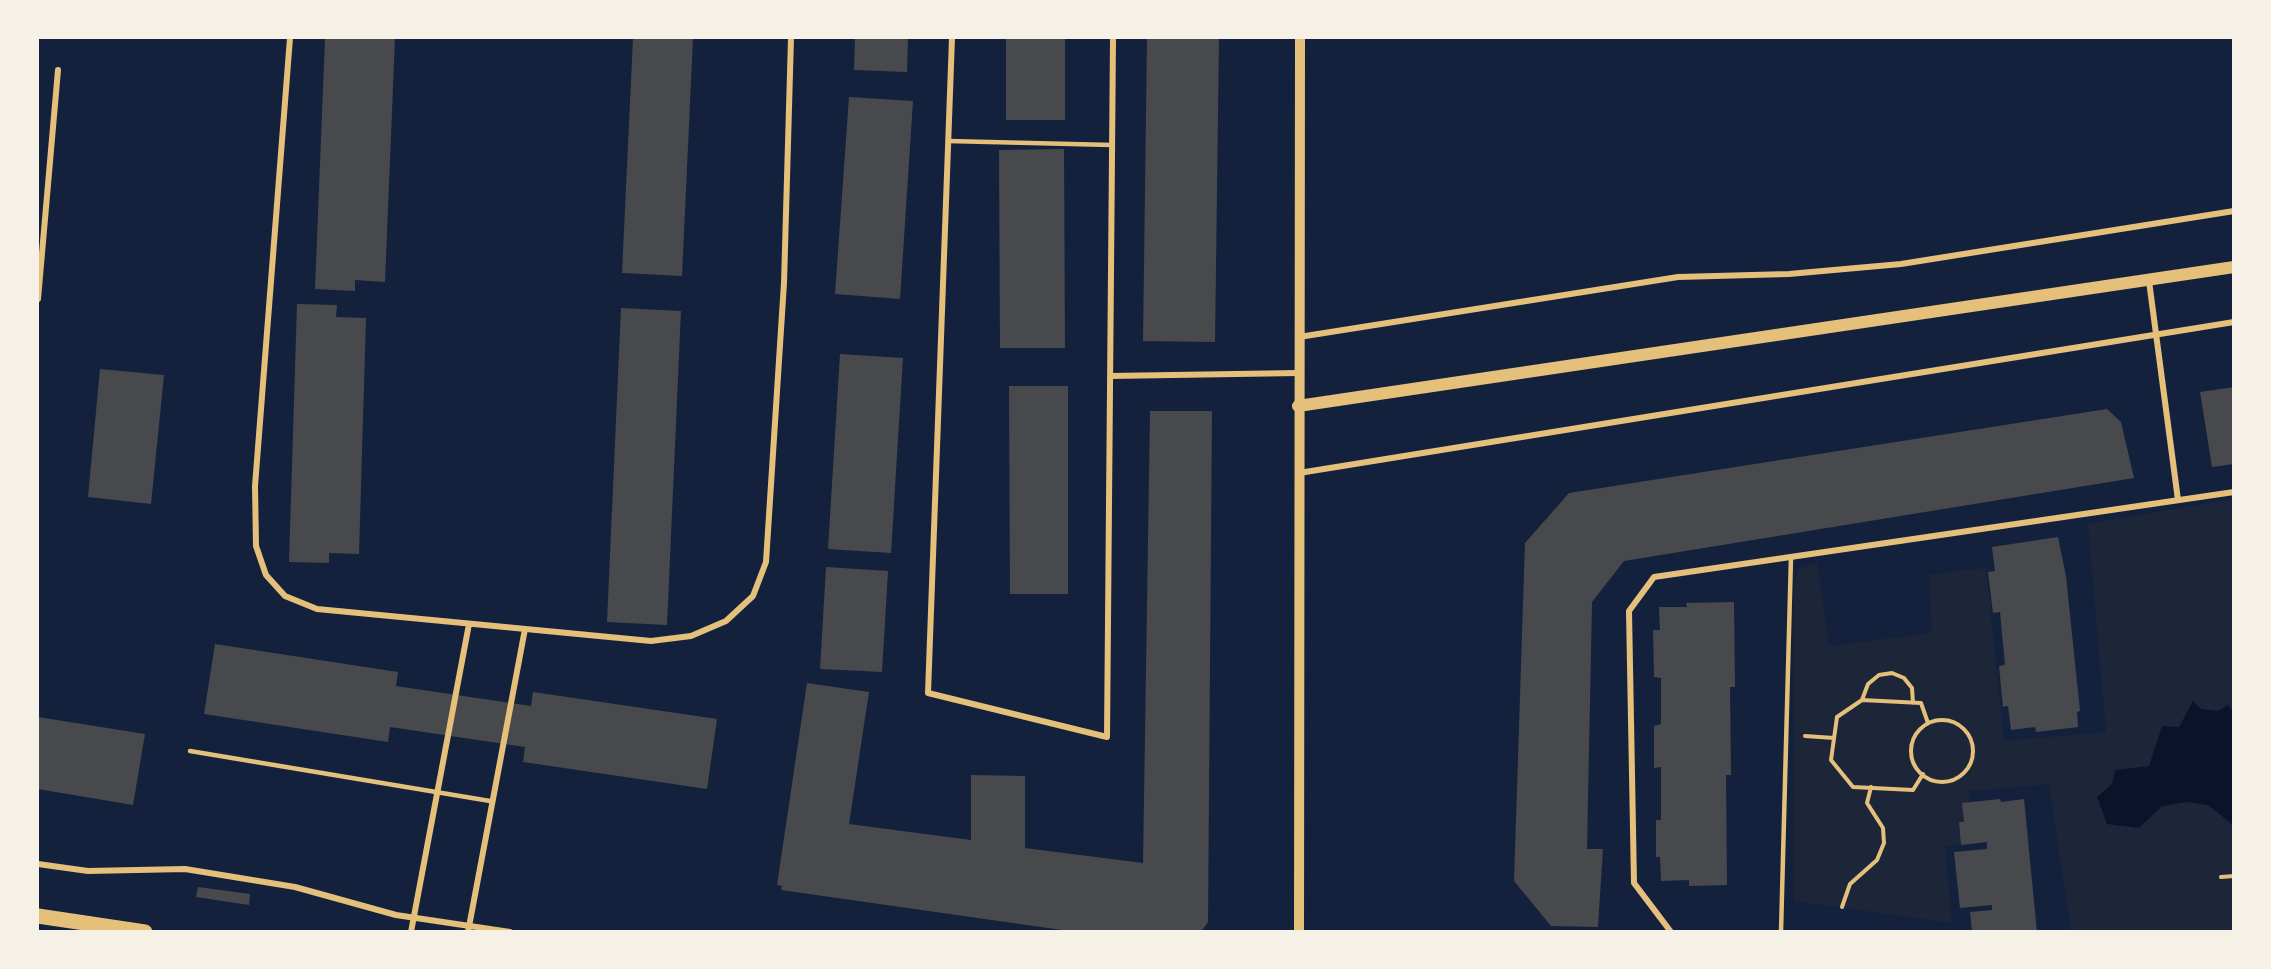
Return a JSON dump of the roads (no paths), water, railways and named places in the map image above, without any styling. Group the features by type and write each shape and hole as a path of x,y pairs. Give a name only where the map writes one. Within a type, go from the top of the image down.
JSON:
{"main road":[{"path":"1298,406 2234,267"},
{"path":"38,916 145,932"}],"street":[{"path":"290,38 255,486 255,546 266,575 285,596 317,609 651,641 691,636 726,621 753,596 766,562 784,284 790,38"},
{"path":"952,38 928,693 1107,737 1113,38"},
{"path":"1299,932 1300,38"},
{"path":"38,299 58,70"},
{"path":"1299,337 1678,277 1788,274 1901,264 2234,211"},
{"path":"2149,281 2178,500"},
{"path":"1299,473 2234,322"},
{"path":"1110,376 1298,373"},
{"path":"1671,932 1634,883 1629,611 1654,577 2234,492"},
{"path":"411,932 469,624"},
{"path":"468,928 490,801 525,629"},
{"path":"38,864 88,871 185,869 295,887 468,928 510,932"}],"lane":[{"path":"948,141 1112,145"},
{"path":"1781,932 1791,557"},
{"path":"190,751 490,801"}]}
